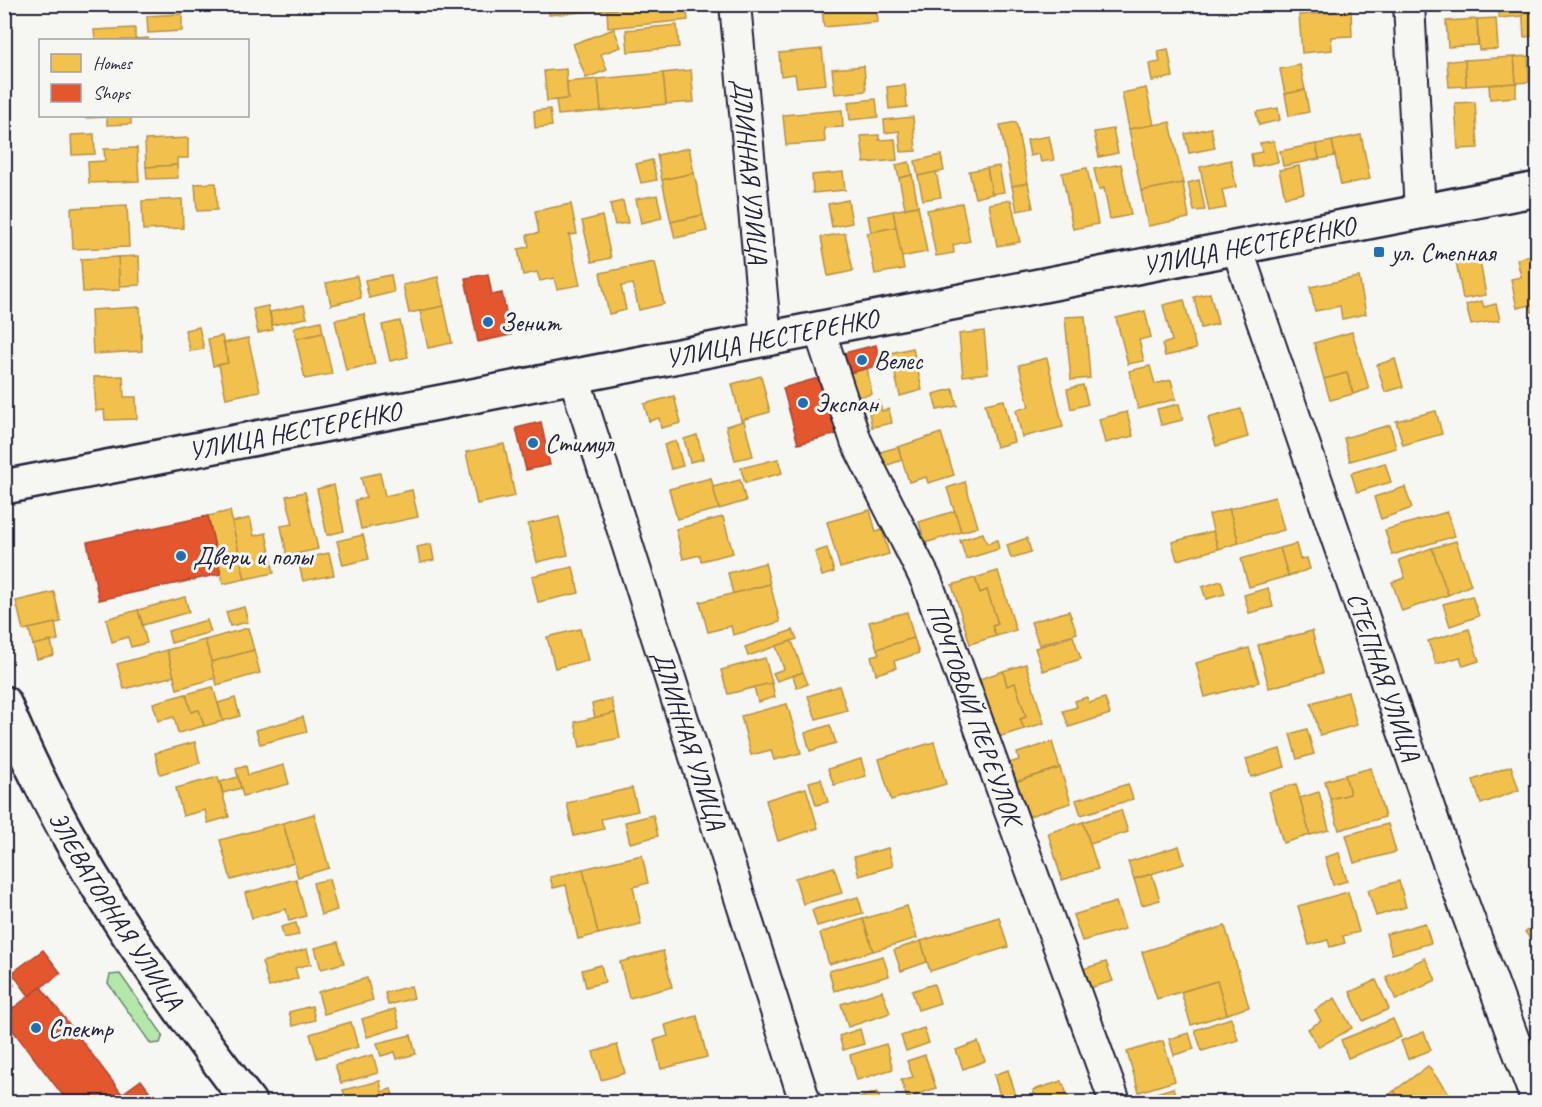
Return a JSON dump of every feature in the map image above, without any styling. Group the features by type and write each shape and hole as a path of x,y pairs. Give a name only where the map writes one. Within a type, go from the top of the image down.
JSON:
{"street":[{"name":"ДЛИННАЯ УЛИЦА","path":"735,4 766,339"},
{"path":"1409,4 1420,212"},
{"name":"УЛИЦА НЕСТЕРЕНКО","path":"4,488 1538,189"},
{"name":"СТЕПНАЯ УЛИЦА","path":"1237,248 1445,854 1537,1102"},
{"name":"ПОЧТОВЫЙ ПЕРЕУЛОК","path":"819,329 856,441 927,582 1115,1102"},
{"name":"ДЛИННАЯ УЛИЦА","path":"574,377 805,1102"},
{"name":"ЭЛЕВАТОРНАЯ УЛИЦА","path":"4,704 46,798 73,845 177,1008 249,1102"}],"green space":[{"path":"120,974 163,1035 160,1043 151,1044 108,983 110,975"}],"building: Homes":[{"path":"84,4 123,4 84,7"},
{"path":"548,4 615,4 615,9 549,15"},
{"path":"615,4 626,4 627,8 615,9"},
{"path":"626,4 686,4 688,20 608,28 607,10 627,8"},
{"path":"781,4 812,4 813,9 782,11"},
{"path":"812,4 854,4 813,9"},
{"path":"876,4 878,22 824,27 822,8"},
{"path":"1498,4 1522,4 1523,16 1499,18"},
{"path":"1522,4 1538,4 1538,36 1524,37"},
{"path":"1351,11 1352,36 1331,37 1332,50 1302,53 1299,15"},
{"path":"182,14 182,31 148,33 147,16"},
{"path":"1496,18 1498,49 1479,50 1477,19"},
{"path":"1477,19 1478,45 1448,47 1446,21"},
{"path":"677,25 679,47 628,52 626,30"},
{"path":"135,28 135,39 95,39 94,30"},
{"path":"614,29 621,47 601,54 607,70 586,78 573,44"},
{"path":"822,49 826,84 797,87 795,74 781,76 779,53"},
{"path":"1168,49 1173,77 1152,81 1149,64 1160,62 1158,51"},
{"path":"1528,56 1529,82 1516,83 1514,57"},
{"path":"1514,57 1516,83 1466,86 1465,60"},
{"path":"1465,60 1466,86 1449,87 1447,61"},
{"path":"1300,65 1305,90 1285,94 1280,69"},
{"path":"864,66 866,91 835,94 832,69"},
{"path":"566,69 568,99 547,101 544,71"},
{"path":"691,70 694,102 666,104 663,73"},
{"path":"663,73 666,104 601,111 598,79"},
{"path":"598,79 601,111 558,115 556,100 568,99 567,82"},
{"path":"1538,79 1538,100 1533,80"},
{"path":"1516,83 1516,97 1490,99 1489,85"},
{"path":"905,85 907,107 889,109 887,87"},
{"path":"1146,88 1154,125 1129,129 1122,93"},
{"path":"1305,90 1309,112 1289,116 1285,94"},
{"path":"876,99 878,117 850,120 848,102"},
{"path":"1475,102 1478,148 1458,149 1455,103"},
{"path":"1278,108 1280,120 1259,125 1256,112"},
{"path":"550,109 552,126 535,128 534,111"},
{"path":"842,110 843,127 824,128 825,142 786,145 783,115"},
{"path":"107,117 131,117 131,124 107,125"},
{"path":"913,117 916,151 901,152 899,131 885,133 884,120"},
{"path":"1016,122 1028,183 1012,186 1000,125"},
{"path":"1170,122 1183,183 1141,191 1129,129"},
{"path":"1211,128 1215,148 1189,153 1185,134"},
{"path":"1113,129 1118,153 1099,157 1094,132"},
{"path":"94,134 95,154 72,155 71,135"},
{"path":"879,135 879,140 895,139 897,160 864,163 861,136"},
{"path":"1361,135 1370,179 1341,185 1332,141"},
{"path":"1049,136 1054,160 1041,162 1039,154 1030,156 1027,140"},
{"path":"188,138 188,158 177,158 177,165 146,167 145,140"},
{"path":"1274,141 1278,162 1253,167 1251,154 1262,152 1260,143"},
{"path":"1332,141 1335,156 1319,159 1316,144"},
{"path":"1316,144 1319,159 1283,166 1280,151"},
{"path":"137,148 139,181 89,183 88,162 105,161 104,149"},
{"path":"689,148 694,173 662,180 657,155"},
{"path":"941,155 944,171 918,176 915,161"},
{"path":"652,160 657,180 641,183 636,164"},
{"path":"1231,160 1236,187 1222,190 1226,208 1209,211 1200,167"},
{"path":"909,162 912,175 899,178 896,165"},
{"path":"1121,164 1131,215 1110,219 1104,188 1099,190 1094,169"},
{"path":"177,165 178,178 147,179 146,167"},
{"path":"999,166 1004,192 992,194 987,168"},
{"path":"1299,166 1304,193 1285,197 1279,170"},
{"path":"987,168 992,194 975,198 969,171"},
{"path":"1087,168 1098,224 1073,229 1062,173"},
{"path":"843,172 845,190 813,193 812,175"},
{"path":"936,172 941,197 923,200 918,176"},
{"path":"694,173 703,215 671,222 662,180"},
{"path":"912,175 918,206 905,208 899,178"},
{"path":"1199,180 1205,210 1194,211 1188,183"},
{"path":"216,183 217,210 197,211 195,184"},
{"path":"1028,183 1033,208 1017,211 1012,186"},
{"path":"1183,183 1189,218 1148,226 1141,191"},
{"path":"657,195 662,218 641,223 636,199"},
{"path":"182,199 183,228 143,230 142,201"},
{"path":"848,200 852,223 832,227 828,204"},
{"path":"1011,200 1020,242 997,246 989,204"},
{"path":"623,201 628,223 615,225 610,204"},
{"path":"962,203 970,241 953,245 954,253 936,256 927,210"},
{"path":"571,204 577,234 569,235 580,285 557,289 554,278 540,281 537,272 523,275 518,249 529,247 527,235 539,233 535,211"},
{"path":"127,205 129,247 73,249 71,208"},
{"path":"918,206 927,252 901,257 893,211"},
{"path":"893,211 896,227 871,232 868,216"},
{"path":"703,215 707,231 675,238 671,222"},
{"path":"602,216 611,258 592,262 582,221"},
{"path":"896,227 904,269 875,274 867,233"},
{"path":"845,233 853,271 828,276 821,237"},
{"path":"1538,254 1538,311 1532,312 1530,305 1517,308 1511,279 1521,277 1517,259"},
{"path":"139,256 140,285 119,286 118,257"},
{"path":"1479,256 1486,295 1463,299 1456,261"},
{"path":"118,257 120,290 83,292 81,259"},
{"path":"655,262 664,304 639,310 633,284 621,286 626,310 609,314 600,273"},
{"path":"391,275 394,292 369,298 365,280"},
{"path":"357,276 361,298 331,305 326,283"},
{"path":"438,277 444,306 409,313 403,285"},
{"path":"1359,277 1366,314 1342,319 1340,306 1315,311 1310,287"},
{"path":"1210,293 1218,324 1201,328 1194,297"},
{"path":"1184,300 1196,349 1165,356 1162,344 1172,341 1163,305"},
{"path":"1482,301 1484,307 1496,304 1500,320 1471,325 1466,305"},
{"path":"304,305 307,318 272,325 270,312"},
{"path":"268,306 273,330 258,333 253,309"},
{"path":"444,306 452,343 428,348 420,311"},
{"path":"140,307 142,351 93,354 91,310"},
{"path":"1145,311 1151,337 1139,340 1144,361 1128,364 1116,318"},
{"path":"364,314 375,364 346,370 335,320"},
{"path":"1085,316 1090,378 1071,380 1065,317"},
{"path":"321,321 323,333 296,339 294,327"},
{"path":"400,321 408,357 390,361 382,325"},
{"path":"199,327 204,349 190,351 185,330"},
{"path":"984,331 988,373 963,376 959,334"},
{"path":"1352,332 1369,389 1353,394 1347,373 1324,379 1314,343"},
{"path":"323,333 332,374 305,379 296,339"},
{"path":"222,336 228,363 213,366 208,339"},
{"path":"248,338 260,391 226,398 219,365 228,363 224,343"},
{"path":"913,348 922,390 900,396 890,353"},
{"path":"1047,358 1063,427 1022,437 1016,410 1029,407 1019,365"},
{"path":"1395,359 1403,387 1385,392 1377,365"},
{"path":"1150,366 1155,384 1171,380 1176,399 1138,409 1129,371"},
{"path":"867,368 872,394 854,398 849,373"},
{"path":"1347,373 1353,394 1330,400 1324,379"},
{"path":"123,376 124,397 136,397 137,419 105,420 104,410 96,411 94,377"},
{"path":"761,376 770,412 741,420 732,384"},
{"path":"1083,385 1088,404 1071,409 1067,389"},
{"path":"953,389 957,406 937,410 933,394"},
{"path":"674,396 681,423 661,428 659,418 649,421 644,404"},
{"path":"1004,400 1014,442 996,447 985,404"},
{"path":"879,401 882,411 889,409 892,423 872,427 867,403"},
{"path":"1179,404 1183,420 1161,425 1157,409"},
{"path":"1241,409 1248,437 1216,446 1208,418"},
{"path":"1436,411 1442,434 1403,445 1396,421"},
{"path":"1127,412 1133,436 1105,443 1099,419"},
{"path":"744,421 753,456 735,460 726,426"},
{"path":"1390,425 1396,448 1350,461 1344,438"},
{"path":"941,433 954,475 928,483 926,477 909,482 898,447"},
{"path":"697,435 703,459 690,462 684,439"},
{"path":"676,441 683,466 671,469 664,445"},
{"path":"504,444 515,496 477,504 466,452"},
{"path":"898,447 902,460 885,466 880,452"},
{"path":"778,459 782,473 745,483 741,468"},
{"path":"1385,463 1391,482 1357,492 1351,473"},
{"path":"380,473 385,496 412,490 418,517 361,529 355,500 366,498 361,477"},
{"path":"711,478 719,509 677,519 669,489"},
{"path":"740,480 746,501 719,509 713,487"},
{"path":"965,482 978,527 961,532 947,488"},
{"path":"334,485 344,531 327,535 317,489"},
{"path":"1405,487 1412,508 1381,519 1374,497"},
{"path":"305,492 318,549 287,556 281,526 293,524 286,496"},
{"path":"1275,497 1284,530 1239,543 1229,509"},
{"path":"1229,509 1239,543 1218,549 1209,515"},
{"path":"870,510 876,532 882,530 889,554 840,568 827,522"},
{"path":"230,511 245,579 223,584 208,516"},
{"path":"955,511 961,532 925,543 919,522"},
{"path":"1447,512 1455,536 1392,555 1385,530"},
{"path":"559,517 568,555 537,562 528,524"},
{"path":"723,517 733,553 701,561 700,555 683,559 676,529"},
{"path":"250,518 254,536 266,533 274,573 245,579 232,522"},
{"path":"1213,531 1218,549 1177,560 1172,542"},
{"path":"983,533 987,544 997,540 999,549 966,559 960,540"},
{"path":"363,535 369,559 343,565 337,541"},
{"path":"1027,538 1031,552 1011,558 1007,545"},
{"path":"1456,541 1471,585 1448,595 1432,548"},
{"path":"431,544 434,560 420,563 417,547"},
{"path":"1296,544 1300,559 1307,558 1310,569 1288,576 1280,548"},
{"path":"827,548 834,572 822,576 815,552"},
{"path":"1280,548 1288,576 1249,587 1241,559"},
{"path":"1432,548 1448,595 1402,611 1392,582 1405,578 1399,560"},
{"path":"329,553 334,575 303,581 298,560"},
{"path":"765,563 770,584 733,594 728,573"},
{"path":"573,567 579,593 538,602 532,576"},
{"path":"998,571 1016,630 996,636 992,626 998,624 987,590 980,593 975,578"},
{"path":"975,578 980,593 987,590 998,624 992,626 996,636 970,644 952,585"},
{"path":"1221,581 1225,594 1206,599 1202,587"},
{"path":"770,584 780,622 733,635 731,626 708,632 700,602"},
{"path":"1268,588 1273,607 1249,613 1244,595"},
{"path":"54,592 61,622 23,630 16,601"},
{"path":"1472,596 1479,616 1450,626 1443,604"},
{"path":"185,597 189,612 143,625 138,610"},
{"path":"244,607 248,622 230,626 226,612"},
{"path":"138,610 147,643 131,647 128,637 112,642 106,619"},
{"path":"1069,611 1077,633 1039,645 1031,622"},
{"path":"907,612 914,638 877,649 869,622"},
{"path":"207,620 211,632 171,643 168,631"},
{"path":"55,623 58,640 33,645 29,629"},
{"path":"248,628 254,650 211,662 205,640"},
{"path":"580,629 588,660 555,668 547,637"},
{"path":"1469,629 1479,661 1463,666 1460,657 1436,664 1428,641"},
{"path":"793,630 797,639 748,656 745,647"},
{"path":"1312,631 1323,673 1269,688 1258,645"},
{"path":"1073,636 1081,659 1043,671 1035,648"},
{"path":"914,638 919,653 894,661 896,668 876,674 871,656 879,654 877,649"},
{"path":"205,640 216,678 177,689 167,650"},
{"path":"51,641 54,655 37,659 33,645"},
{"path":"792,641 803,672 777,681 773,673 784,669 776,646"},
{"path":"1249,648 1259,682 1205,697 1196,663"},
{"path":"167,650 174,676 124,689 117,664"},
{"path":"254,650 260,673 217,685 211,662"},
{"path":"765,658 772,683 728,694 721,670"},
{"path":"1026,664 1044,723 1024,729 1020,719 1026,717 1015,683 1007,686 1003,671"},
{"path":"1003,671 1007,686 1015,683 1026,717 1020,719 1024,729 998,737 980,679"},
{"path":"803,672 808,684 797,688 793,676"},
{"path":"772,683 775,697 758,702 754,687"},
{"path":"839,686 847,710 816,719 808,696"},
{"path":"213,687 223,721 204,726 199,710 191,712 186,694"},
{"path":"1348,692 1357,725 1320,735 1311,703"},
{"path":"186,694 191,712 199,710 204,726 178,733 174,717 158,721 153,703"},
{"path":"1087,697 1089,703 1105,698 1110,714 1069,727 1063,711 1077,707 1075,701"},
{"path":"235,698 240,716 223,721 218,703"},
{"path":"611,699 615,713 595,718 592,704"},
{"path":"787,704 801,753 774,760 771,750 751,755 741,716"},
{"path":"615,713 620,738 580,747 575,722"},
{"path":"303,717 307,732 260,744 256,730"},
{"path":"830,725 836,743 810,751 805,733"},
{"path":"1307,729 1314,754 1297,759 1290,734"},
{"path":"195,742 200,763 160,774 155,753"},
{"path":"934,742 946,784 891,800 879,759"},
{"path":"1052,742 1060,768 1015,782 1009,763 1019,760 1017,753"},
{"path":"1280,749 1285,767 1251,777 1246,759"},
{"path":"861,759 866,776 834,785 828,769"},
{"path":"284,765 289,784 243,796 236,769 246,766 248,775"},
{"path":"1511,766 1519,790 1481,804 1473,780"},
{"path":"1060,768 1071,803 1026,817 1015,782"},
{"path":"1371,768 1385,817 1339,830 1330,799 1350,794 1345,775"},
{"path":"1345,775 1350,794 1330,799 1325,781"},
{"path":"218,777 229,817 208,823 205,810 183,816 176,788"},
{"path":"238,777 241,788 223,793 220,782"},
{"path":"821,779 828,802 816,805 809,782"},
{"path":"1128,784 1133,799 1081,815 1076,800"},
{"path":"1296,784 1310,835 1283,843 1269,792"},
{"path":"632,788 638,811 601,819 604,829 574,836 567,803"},
{"path":"806,788 818,828 778,841 766,800"},
{"path":"1319,792 1329,830 1310,835 1300,798"},
{"path":"1121,810 1128,832 1090,844 1083,822"},
{"path":"314,814 329,868 298,877 283,823"},
{"path":"653,815 658,836 630,843 625,822"},
{"path":"1083,822 1098,869 1062,880 1048,833"},
{"path":"283,823 294,863 231,880 220,840"},
{"path":"1388,824 1396,852 1354,863 1346,835"},
{"path":"1179,846 1184,864 1134,879 1128,862"},
{"path":"888,848 893,866 859,876 854,857"},
{"path":"1339,853 1347,881 1333,885 1325,857"},
{"path":"642,855 648,883 633,887 641,924 598,934 583,869"},
{"path":"834,867 842,893 803,904 795,878"},
{"path":"583,869 598,934 578,939 566,885 553,888 550,877"},
{"path":"1152,874 1160,900 1142,905 1134,879"},
{"path":"296,879 306,916 289,921 286,909 252,918 245,893"},
{"path":"329,879 337,910 321,915 313,883"},
{"path":"1399,881 1406,907 1376,916 1368,890"},
{"path":"1348,892 1359,932 1343,936 1345,943 1330,947 1328,940 1309,945 1298,906"},
{"path":"858,897 863,913 817,926 812,910"},
{"path":"1116,902 1125,929 1082,941 1073,915"},
{"path":"907,906 917,938 873,951 863,919"},
{"path":"999,917 1008,947 930,971 921,941"},
{"path":"863,919 873,951 829,964 820,933"},
{"path":"1538,922 1538,939 1533,942 1525,932"},
{"path":"296,923 299,935 284,938 281,927"},
{"path":"1425,923 1431,943 1392,954 1386,934"},
{"path":"1225,926 1249,1007 1227,1014 1217,981 1157,999 1142,952"},
{"path":"921,941 927,962 901,971 894,950"},
{"path":"338,942 344,963 321,969 315,948"},
{"path":"1538,945 1538,960 1530,952"},
{"path":"307,949 311,964 295,968 298,978 269,987 262,962"},
{"path":"663,951 672,987 629,998 620,962"},
{"path":"883,956 889,976 834,991 829,971"},
{"path":"1425,958 1436,980 1396,1000 1386,977"},
{"path":"1106,962 1113,981 1089,988 1083,969"},
{"path":"601,965 605,982 586,987 582,970"},
{"path":"367,978 373,1000 324,1014 318,992"},
{"path":"1376,980 1389,1009 1363,1021 1350,992"},
{"path":"1217,981 1227,1014 1191,1025 1181,992"},
{"path":"934,984 940,1003 918,1010 912,991"},
{"path":"411,986 414,998 388,1005 385,993"},
{"path":"882,991 890,1013 848,1027 841,1004"},
{"path":"1335,998 1352,1028 1319,1047 1308,1029 1321,1021 1315,1010"},
{"path":"312,1006 315,1020 293,1026 289,1012"},
{"path":"395,1009 400,1027 367,1037 362,1019"},
{"path":"697,1016 707,1057 661,1069 654,1040 668,1036 665,1025"},
{"path":"1231,1018 1238,1040 1202,1051 1195,1030"},
{"path":"1393,1019 1401,1037 1348,1058 1341,1040"},
{"path":"351,1022 358,1047 317,1058 310,1034"},
{"path":"924,1028 929,1043 906,1051 901,1036"},
{"path":"860,1029 864,1044 843,1050 839,1036"},
{"path":"1424,1032 1431,1050 1408,1059 1401,1041"},
{"path":"1189,1033 1194,1049 1174,1055 1169,1039"},
{"path":"411,1035 416,1054 397,1059 395,1052 381,1056 377,1043"},
{"path":"1163,1041 1175,1081 1139,1092 1127,1052"},
{"path":"978,1042 985,1061 963,1069 956,1050"},
{"path":"886,1044 893,1069 857,1080 850,1055"},
{"path":"617,1045 625,1073 601,1080 593,1052"},
{"path":"373,1055 378,1073 341,1083 335,1065"},
{"path":"925,1055 936,1088 907,1098 901,1080 913,1077 907,1061"},
{"path":"1428,1066 1455,1102 1402,1102 1394,1091"},
{"path":"1008,1070 1018,1102 1002,1102 994,1075"},
{"path":"380,1081 382,1092 391,1089 395,1102 347,1102 343,1090"},
{"path":"1062,1081 1070,1102 1037,1102 1033,1090"},
{"path":"1173,1088 1178,1102 1144,1102 1143,1097"},
{"path":"1394,1091 1402,1102 1379,1102"},
{"path":"877,1092 881,1102 862,1102 860,1098"},
{"path":"680,1094 683,1102 657,1101"}],"building: Shops":[{"path":"488,274 492,295 502,293 511,335 478,342 465,278"},
{"path":"876,345 881,365 849,373 844,353"},
{"path":"822,377 837,434 798,444 783,388"},
{"path":"541,422 550,465 526,470 516,428"},
{"path":"208,516 221,574 99,600 87,542"},
{"path":"43,950 61,973 29,996 12,973"},
{"path":"4,971 14,985 4,992"},
{"path":"41,987 128,1102 68,1102 4,1019 4,1015"},
{"path":"141,1080 156,1100 128,1102 122,1094"}],"place":[{"name":"ул. Степная","path":"1379,252"},
{"name":"Зенит","path":"488,322"},
{"name":"Велес","path":"862,360"},
{"name":"Экспан","path":"803,403"},
{"name":"Стимул","path":"533,443"},
{"name":"Двери и полы","path":"181,556"},
{"name":"Спектр","path":"36,1028"}]}
